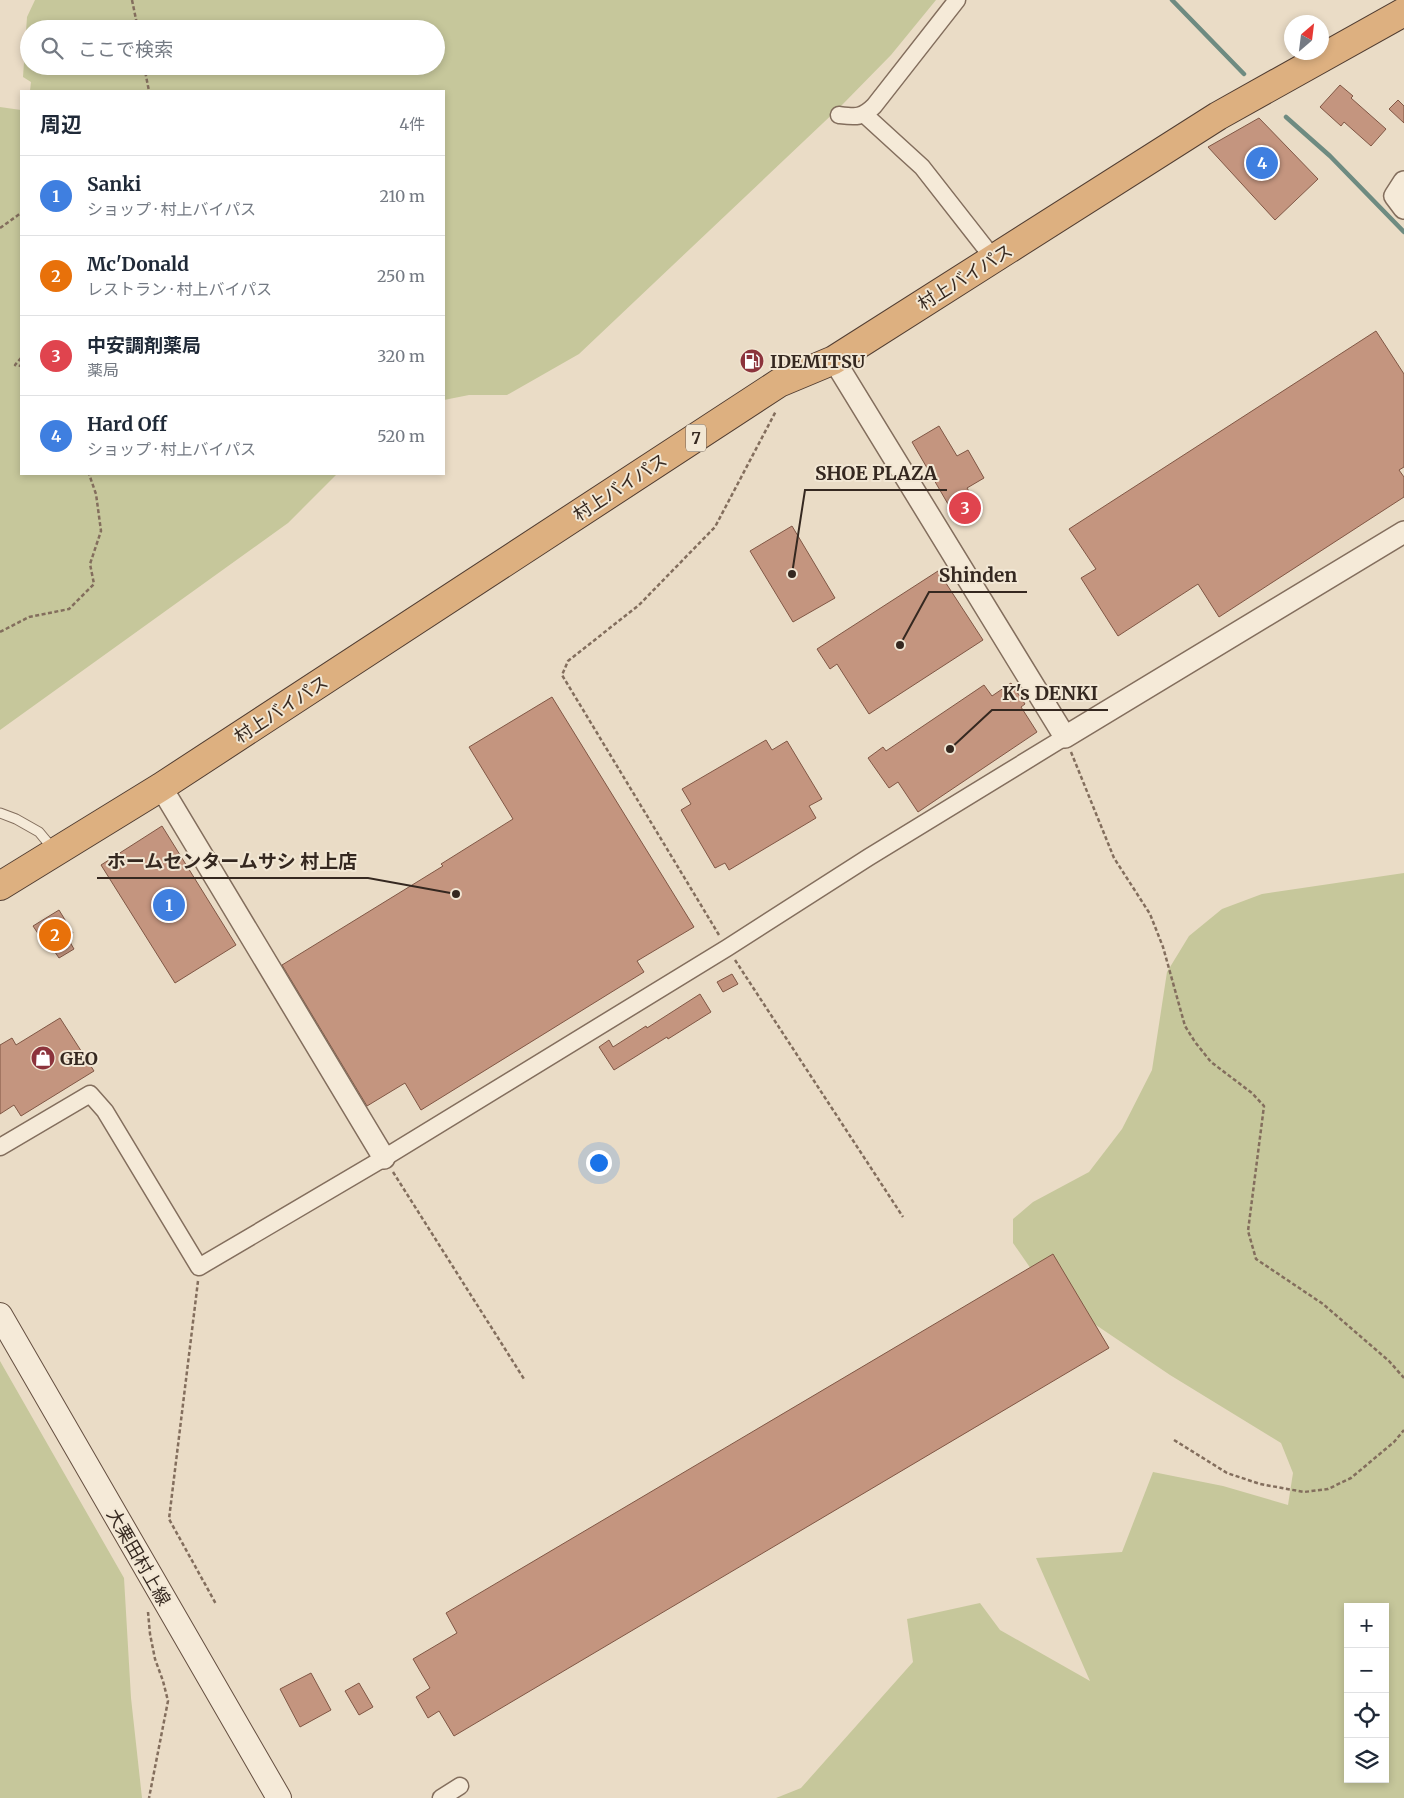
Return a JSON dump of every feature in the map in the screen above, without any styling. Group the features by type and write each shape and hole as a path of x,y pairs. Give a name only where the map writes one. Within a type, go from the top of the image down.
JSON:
{"highway":[{"name":"村上バイパス","path":"0,886 161,787 779,384 834,360 1218,116 1404,12"}],"main road":[{"name":"大栗田村上線","path":"0,1315 279,1798"}],"street":[{"path":"839,115 855,117 866,115 957,0"},
{"path":"866,115 922,167 994,259"},
{"path":"1404,182 1395,196 1404,208"},
{"path":"834,360 1065,737"},
{"path":"0,1147 90,1094 105,1111 199,1267 384,1158 727,948 869,857 1404,532"},
{"path":"161,787 384,1158"},
{"path":"442,1798 460,1786"}],"lane":[{"path":"0,813 16,818 39,832 55,852"}],"path":[{"path":"132,0 136,20"},
{"path":"146,75 149,90"},
{"path":"0,228 20,214"},
{"path":"779,384 780,403 716,527 639,605 568,661 562,675 727,948 902,1217"},
{"path":"0,632 29,618 69,609 94,584 90,564 102,531 96,494 89,475"},
{"path":"1065,737 1114,858 1150,914 1163,947 1185,1026 1211,1062 1252,1093 1264,1106 1248,1231 1256,1258 1323,1304 1389,1361 1404,1378"},
{"path":"384,1158 524,1379"},
{"path":"199,1267 169,1519 216,1604"},
{"path":"1174,1440 1227,1473 1260,1484 1304,1492 1328,1489 1352,1478 1394,1442 1404,1430"},
{"path":"148,1605 150,1634 155,1659 168,1701 149,1798"}],"green space":[{"path":"35,0 936,0 891,55 841,106 579,354 507,395 469,395 445,400 445,90 30,90 31,82 23,77 23,75 445,75 445,20 27,20"},
{"path":"0,107 20,110 20,475 336,475 288,523 0,730"},
{"path":"1404,873 1404,1798 776,1798 801,1788 913,1662 907,1619 980,1603 1000,1630 1090,1681 1036,1558 1122,1552 1153,1472 1223,1486 1288,1505 1293,1473 1281,1443 1170,1375 1047,1292 1013,1243 1013,1219 1033,1202 1089,1172 1122,1129 1152,1070 1167,972 1189,936 1222,909 1262,894"},
{"path":"0,1361 124,1578 131,1698 142,1798 0,1798"}],"building":[{"path":"1340,85 1353,96 1351,98 1386,129 1371,146 1344,122 1341,126 1320,107"},
{"path":"1398,100 1404,106 1404,123 1389,109"},
{"path":"1259,118 1318,179 1275,220 1208,147"},
{"path":"1376,331 1404,374 1404,467 1399,470 1404,477 1404,497 1219,617 1198,584 1118,636 1081,578 1096,569 1069,529"},
{"path":"939,426 957,456 968,450 984,478 967,488 980,510 959,523 912,442"},
{"path":"792,526 835,598 793,622 750,551"},
{"path":"938,571 983,640 869,714 837,664 830,669 817,649"},
{"path":"1011,683 1025,704 1021,707 1037,732 918,812 898,782 889,788 868,758 883,747 886,751 984,685 992,696"},
{"path":"552,697 694,927 637,961 644,972 421,1110 405,1083 367,1106 282,965 443,866 441,864 513,819 469,747"},
{"path":"766,740 772,750 787,741 822,799 809,806 816,818 729,870 725,863 715,868 681,810 691,804 682,789"},
{"path":"162,826 236,945 175,983 101,865"},
{"path":"59,910 73,933 67,937 74,949 59,958 46,939 43,941 33,926"},
{"path":"732,974 738,984 723,992 717,982"},
{"path":"700,994 711,1012 614,1070 599,1047 609,1040 613,1047"},
{"name":"GEO","path":"60,1018 94,1071 21,1116 14,1105 0,1114 0,1045 12,1038 16,1045"},
{"path":"1053,1254 1109,1348 454,1736 439,1711 428,1718 416,1697 430,1688 413,1659 457,1633 446,1613"},
{"path":"311,1673 331,1710 300,1727 280,1689"},
{"path":"359,1683 373,1707 359,1715 345,1691"}],"waterway":[{"path":"1172,0 1244,74"},
{"path":"1286,117 1330,156 1404,232"}],"place":[{"name":"Hard Off","path":"1262,163"},
{"name":"IDEMITSU","path":"752,361"},
{"name":"中安調剤薬局","path":"965,508"},
{"name":"SHOE PLAZA","path":"792,574"},
{"name":"Shinden","path":"900,645"},
{"name":"K's DENKI","path":"950,749"},
{"name":"ホームセンタームサシ 村上店","path":"456,894"},
{"name":"Sanki","path":"169,905"},
{"name":"Mc'Donald","path":"55,935"},
{"name":"GEO","path":"43,1058"}]}
